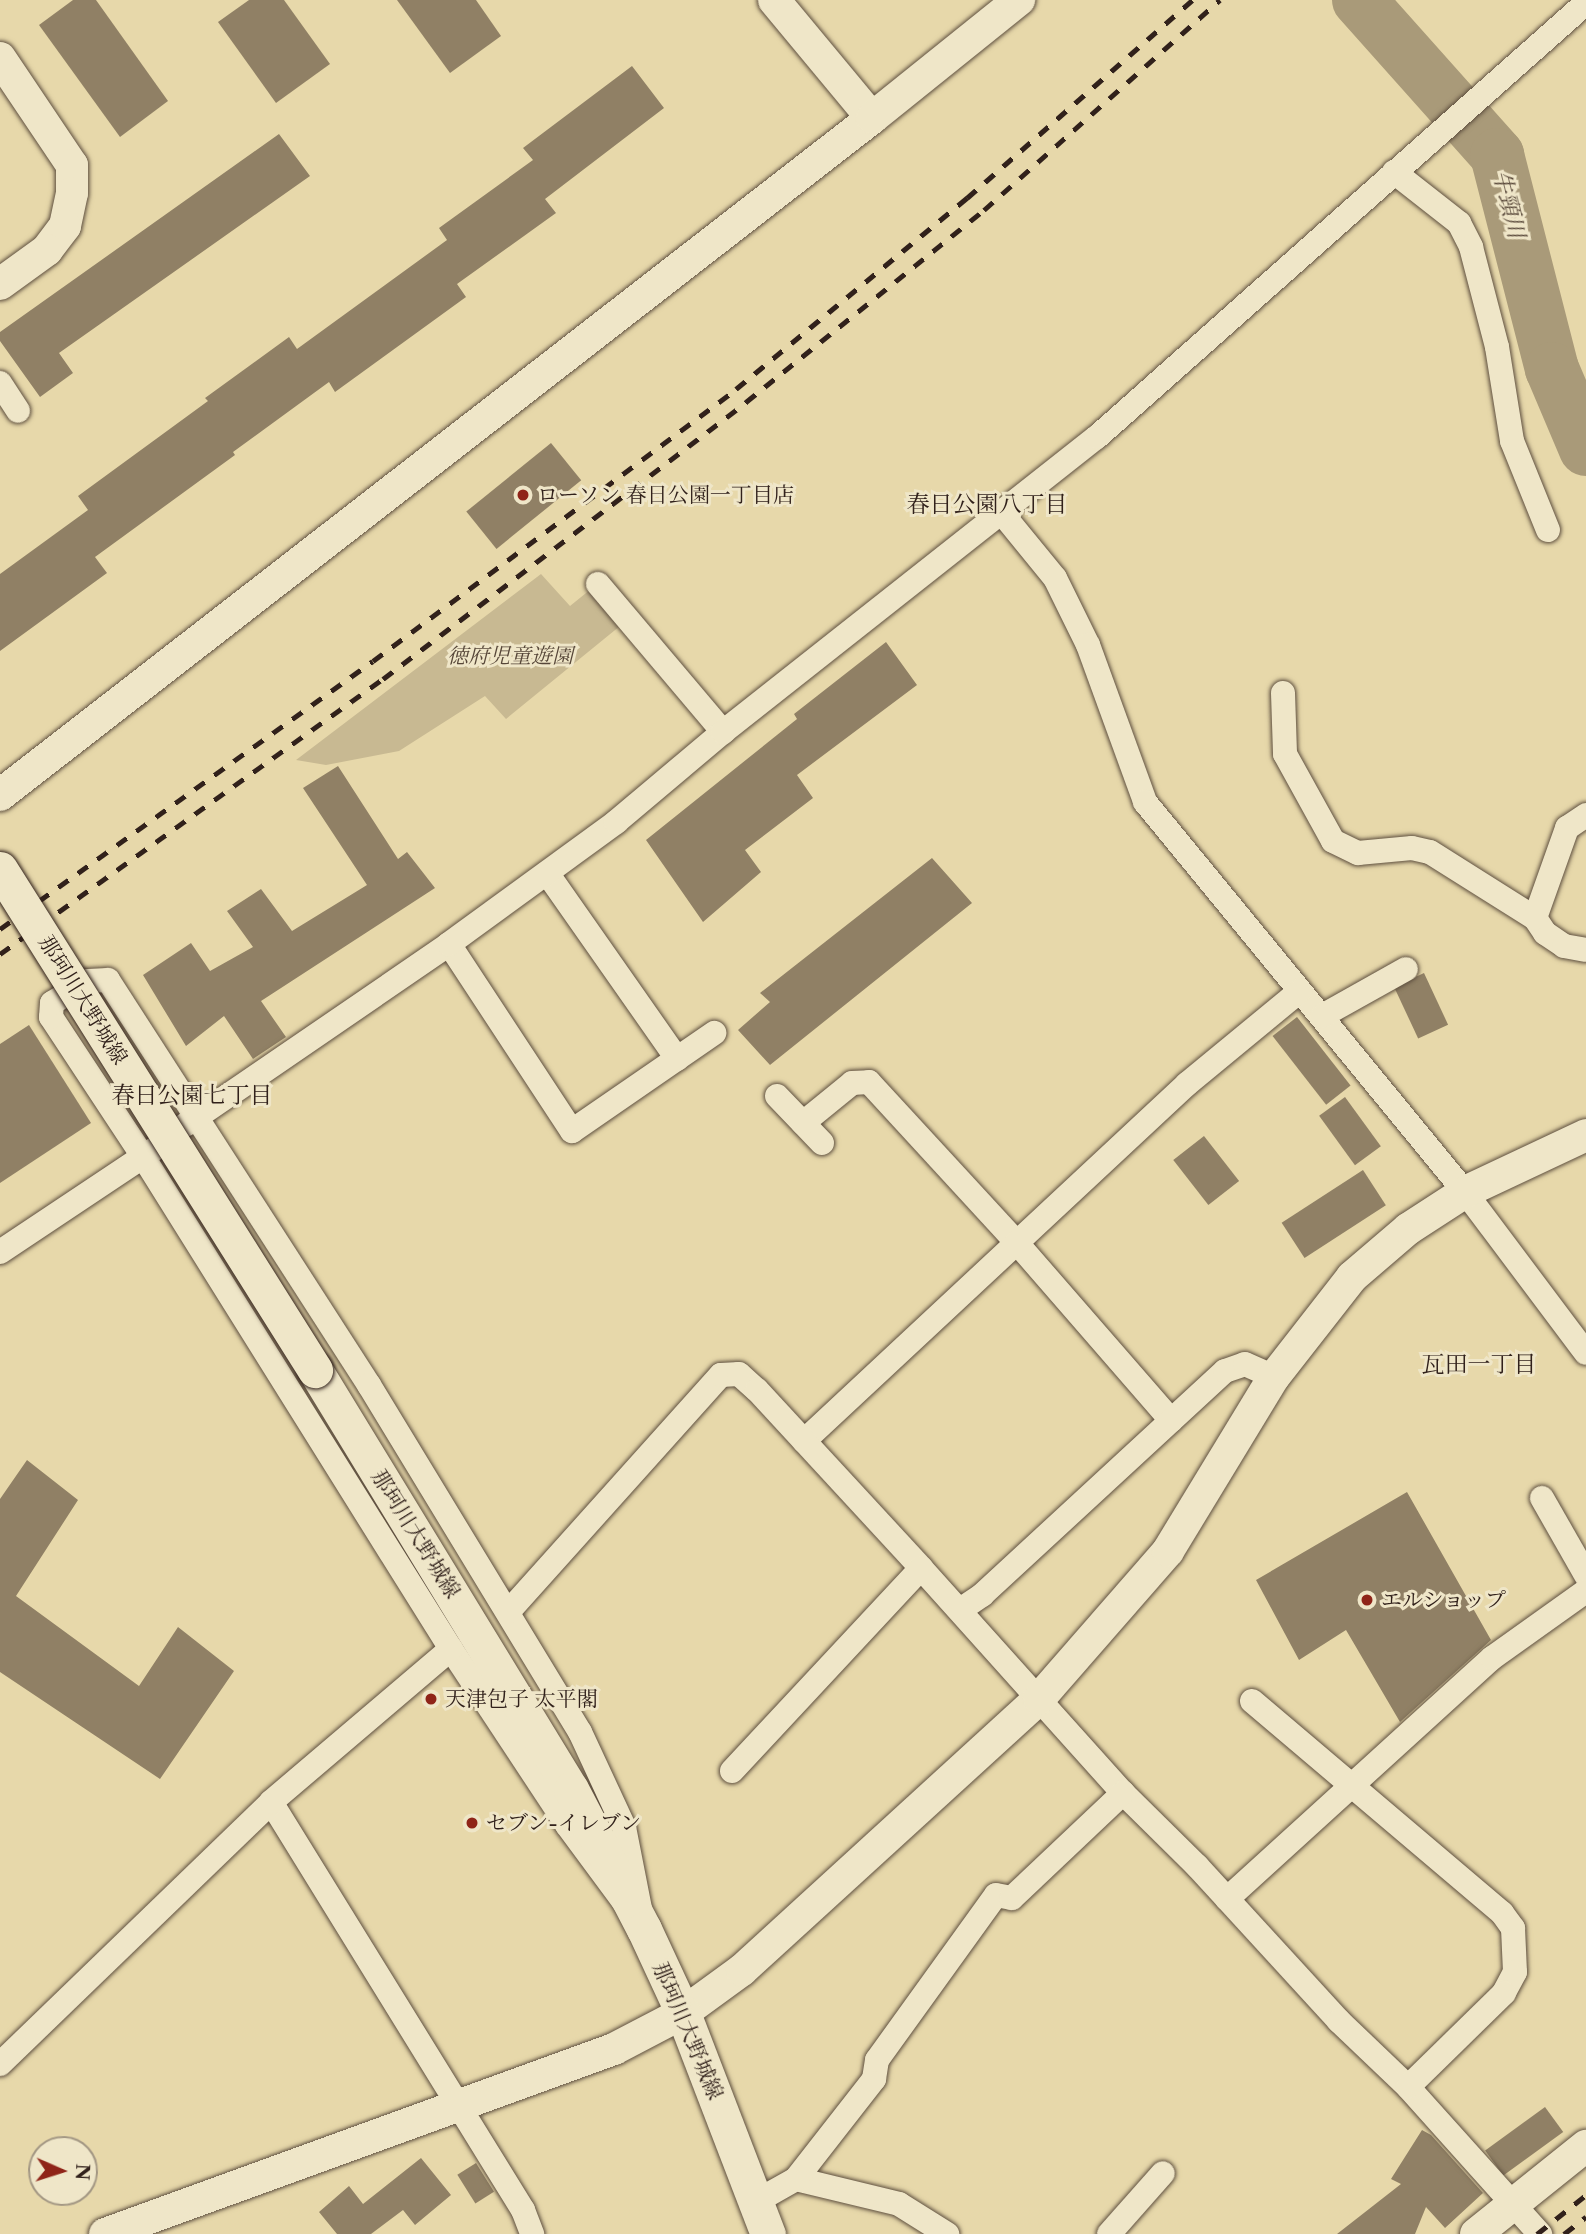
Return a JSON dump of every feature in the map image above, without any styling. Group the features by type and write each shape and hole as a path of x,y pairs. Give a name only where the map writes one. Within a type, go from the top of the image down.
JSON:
{"main road":[{"name":"那珂川大野城線","path":"0,869 316,1370 571,1789 645,1929 683,2013 768,2234"}],"street":[{"path":"774,0 872,118"},
{"path":"0,795 872,118 1019,0"},
{"path":"0,1252 144,1158 196,1116 449,944 616,822 723,732 1097,437 1586,4"},
{"path":"0,58 72,165 72,193 65,226 47,250 0,284"},
{"path":"1394,173 1459,223 1471,247 1497,347 1511,441 1548,530"},
{"path":"0,383 18,411"},
{"path":"1001,512 1055,578 1088,645 1145,802 1465,1192 1586,1353"},
{"path":"598,584 723,732"},
{"path":"1283,693 1285,754 1334,841 1358,853 1412,848 1430,852 1535,918 1545,933 1564,946 1586,950"},
{"path":"1535,918 1567,828 1586,815"},
{"path":"547,873 677,1059"},
{"path":"449,944 572,1131 714,1033"},
{"path":"1322,1016 1406,969"},
{"path":"108,980 369,1385 509,1611 579,1732 624,1827 645,1929 567,1825 452,1649 144,1158 51,1017 52,1003 88,981 108,980"},
{"path":"804,1441 1187,1084 1300,991"},
{"path":"803,1123 852,1083 869,1082 1017,1243 1171,1420"},
{"path":"777,1096 821,1143"},
{"path":"105,2234 295,2164 458,2109 614,2049 683,2013 742,1970 1039,1699 1168,1551 1274,1377 1352,1277 1408,1229 1465,1192 1586,1135"},
{"path":"960,1610 982,1595 1225,1371 1245,1364 1274,1377"},
{"path":"509,1611 721,1375 738,1374 804,1441 960,1610 1123,1793 1227,1899 1339,2021 1408,2087 1540,2234"},
{"path":"1542,1498 1586,1575"},
{"path":"732,1771 921,1568"},
{"path":"1227,1899 1492,1658 1586,1591"},
{"path":"0,2064 271,1802 452,1649"},
{"path":"1252,1700 1502,1913 1513,1928 1515,1972 1504,1993 1408,2087"},
{"path":"757,2201 796,2179 874,2079 877,2060 968,1938 996,1895 1012,1898 1123,1793"},
{"path":"271,1802 458,2109 523,2210 532,2234"},
{"path":"1476,2234 1586,2146"},
{"path":"1109,2234 1163,2173"},
{"path":"796,2179 899,2204 947,2234"}],"green space":[{"name":"徳府児童遊園","path":"541,574 570,606 591,589 620,626 506,719 485,696 399,751 326,765 296,760"}],"building":[{"path":"73,0 96,0 168,101 120,137 39,25"},
{"path":"249,0 284,0 330,64 276,103 218,22"},
{"path":"397,0 476,0 501,36 450,73"},
{"path":"632,66 664,108 545,199 556,213 457,284 466,297 335,392 329,382 233,452 235,455 95,557 107,573 0,651 0,574 88,510 78,496 208,401 205,398 289,337 297,349 447,240 439,228 533,160 523,148"},
{"path":"279,134 310,176 59,353 73,373 40,397 0,341 0,332"},
{"name":"ローソン 春日公園一丁目店","path":"551,443 581,480 496,549 466,512"},
{"path":"886,642 917,685 797,775 813,798 745,850 761,872 703,922 646,840 797,719 794,714"},
{"path":"338,766 398,859 407,852 435,888 261,1001 286,1037 253,1059 224,1016 186,1046 143,975 191,943 210,971 253,947 227,911 261,889 292,931 367,885 303,788"},
{"path":"932,858 972,903 770,1065 738,1030 770,1002 760,993"},
{"path":"1424,973 1448,1025 1418,1039 1394,987"},
{"path":"1297,1017 1351,1086 1326,1105 1273,1036"},
{"path":"29,1025 91,1123 0,1183 0,1044"},
{"path":"1345,1097 1381,1146 1355,1165 1319,1116"},
{"path":"1204,1136 1239,1181 1208,1205 1173,1160"},
{"path":"1363,1170 1386,1205 1305,1258 1282,1223"},
{"path":"27,1460 78,1500 16,1596 139,1686 178,1627 234,1671 160,1779 0,1672 0,1499"},
{"name":"エルショップ","path":"1407,1492 1491,1640 1400,1722 1346,1630 1299,1660 1256,1580"},
{"path":"1545,2107 1563,2132 1503,2176 1485,2150"},
{"path":"1422,2130 1431,2135 1483,2193 1445,2228 1426,2207 1415,2234 1337,2234 1401,2184 1391,2179"},
{"path":"421,2158 451,2195 415,2225 403,2210 371,2234 337,2234 319,2212 349,2186 363,2204"},
{"path":"476,2163 494,2192 475,2203 457,2175"}],"waterway":[{"name":"牛頸川","path":"1359,0 1497,155 1552,369 1586,449"}],"railway":[{"path":"0,929 373,661 736,389 967,198 1192,0"},
{"path":"0,954 383,679 746,402 984,210 1220,0"},
{"path":"1537,2234 1586,2195"},
{"path":"1564,2234 1586,2217"}],"place":[{"name":"ローソン 春日公園一丁目店","path":"523,495"},
{"name":"エルショップ","path":"1367,1600"},
{"name":"天津包子 太平閣","path":"431,1699"},
{"name":"セブン-イレブン","path":"472,1823"}],"district":[{"name":"春日公園八丁目","path":"987,504"},
{"name":"春日公園七丁目","path":"192,1095"},
{"name":"瓦田一丁目","path":"1479,1364"}]}
